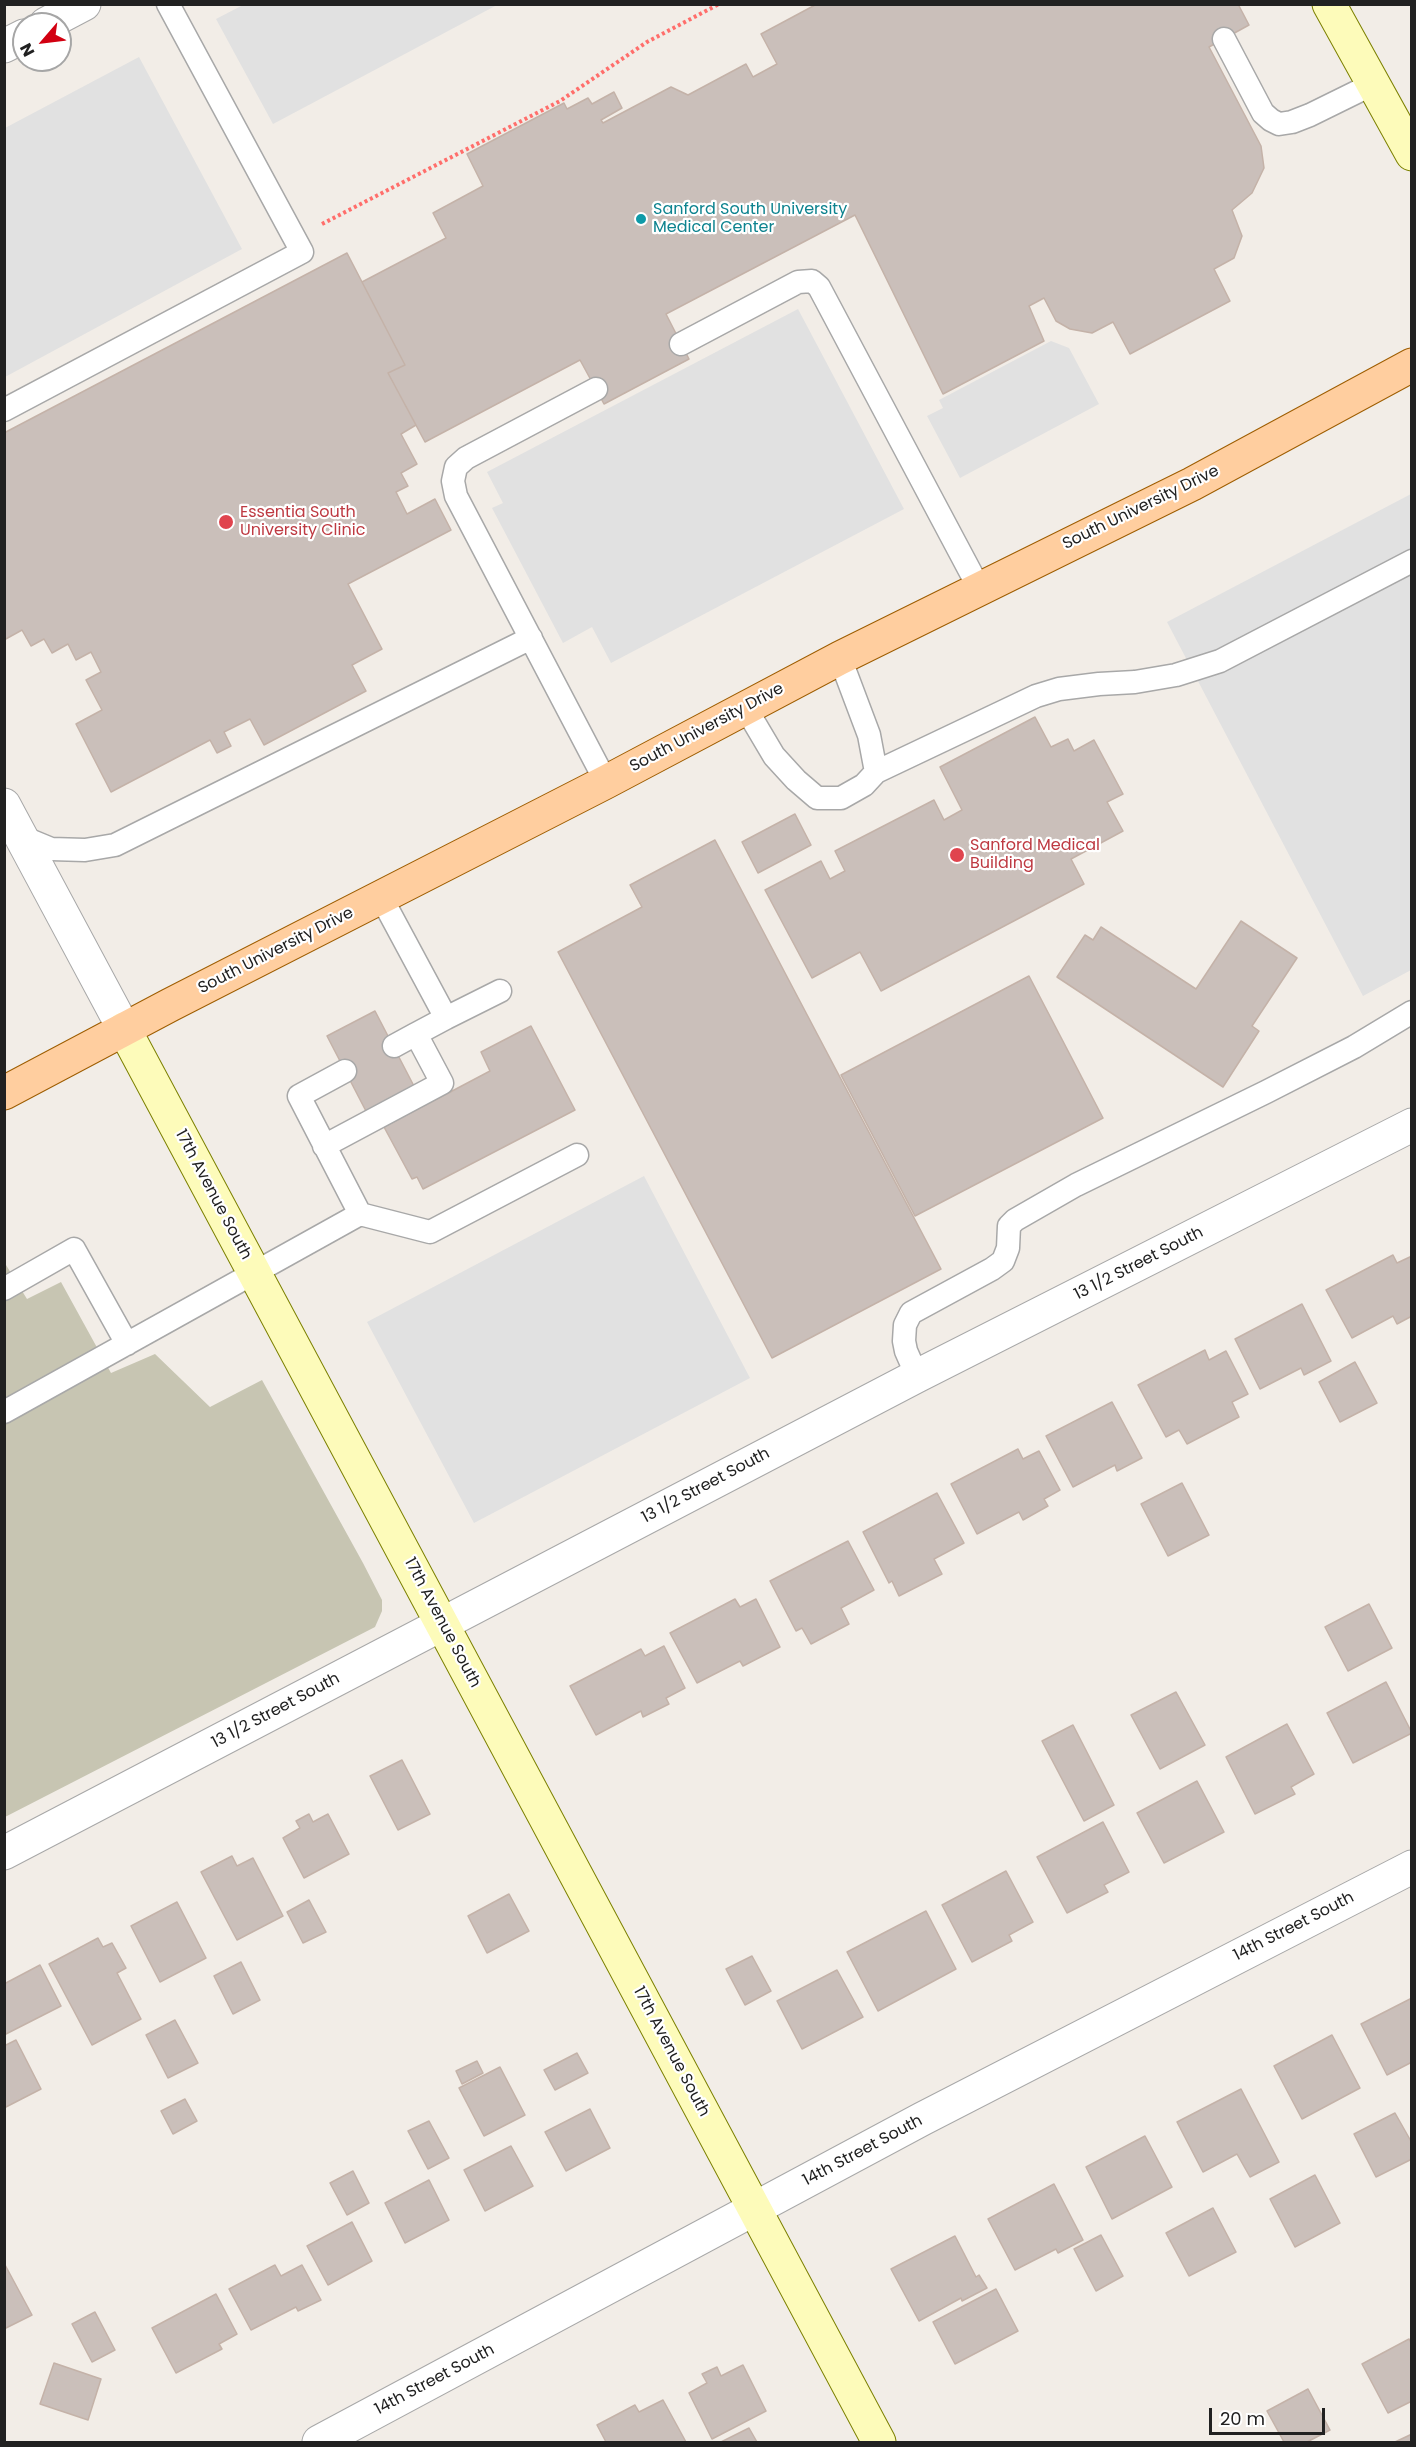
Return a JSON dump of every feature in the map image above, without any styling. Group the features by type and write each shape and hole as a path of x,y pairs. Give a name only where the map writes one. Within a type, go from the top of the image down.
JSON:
{"main road":[{"name":"South University Drive","path":"4,1093 606,782 840,658 1192,484 1412,365"}],"street":[{"path":"69,12 84,4"},
{"path":"1329,4 1412,154"},
{"name":"17th Avenue South","path":"4,805 879,2442"},
{"name":"13 1/2 Street South","path":"4,1853 917,1376 1412,1125"},
{"name":"14th Street South","path":"319,2442 922,2119 1412,1867"}],"lane":[{"path":"4,410 302,252 168,4"},
{"path":"1224,39 1263,113 1279,124 1292,122 1373,84"},
{"path":"681,344 798,282 812,281 819,287 979,588"},
{"path":"596,389 466,458 456,467 453,481 456,496 606,782"},
{"path":"745,707 774,756 817,798 841,798 864,785 876,772 1036,696 1059,689 1135,682 1176,675 1220,661 1412,561"},
{"path":"22,837 51,849 85,850 115,845 531,638"},
{"path":"840,658 869,735 876,772"},
{"path":"381,897 446,1018"},
{"path":"394,1046 500,991"},
{"path":"917,1376 904,1341 905,1325 911,1313 992,1269 1002,1261 1008,1248 1009,1227 1016,1220 1076,1185 1354,1047 1412,1011"},
{"path":"324,1146 442,1083 416,1034"},
{"path":"345,1071 299,1096 360,1215"},
{"path":"4,1412 360,1215 430,1232 577,1155"},
{"path":"4,1289 74,1249 127,1344"}],"path":[{"path":"294,238 560,101 647,42 719,4"}],"shaded area":[{"path":"243,5 497,5 273,124 216,19"},
{"path":"139,57 242,249 5,377 5,128"},
{"path":"798,309 904,509 611,663 592,627 563,643 492,508 503,503 487,472"},
{"path":"1051,341 1069,348 1099,404 960,478 927,416 943,408 939,400"},
{"path":"1411,494 1411,970 1363,996 1167,622"},
{"path":"644,1176 750,1378 474,1523 367,1322"},
{"path":"6,1265 27,1299 61,1282 111,1373 155,1354 210,1407 262,1380 363,1563 382,1600 382,1611 375,1627 5,1817"}],"building":[{"name":"Sanford South University Medical Center","path":"817,4 1238,4 1249,25 1209,47 1261,146 1264,168 1252,193 1232,210 1242,236 1234,258 1214,269 1230,301 1130,354 1113,322 1092,333 1070,329 1056,321 1044,298 1029,306 1044,341 943,394 855,215 666,314 689,359 604,404 580,360 425,442 388,373 405,365 362,282 446,238 433,213 483,186 467,154 564,103 567,109 588,98 592,104 614,92 622,108 601,120 603,123 671,87 688,95 746,64 753,77 777,64 761,34"},
{"name":"Essentia South University Clinic","path":"347,253 405,365 388,373 416,425 401,434 417,464 401,473 408,486 396,492 407,514 435,499 451,530 348,584 382,649 352,665 366,691 264,745 250,719 224,732 231,746 217,753 210,740 111,792 76,724 102,710 86,680 101,672 91,652 76,660 68,644 52,653 44,639 31,646 22,630 4,640 4,433"},
{"name":"Sanford Medical Building","path":"1035,717 1051,747 1068,739 1074,751 1094,740 1123,794 1107,802 1123,831 1071,859 1084,884 881,991 860,952 812,978 765,890 821,861 830,879 845,871 835,851 934,800 944,820 962,810 940,767"},
{"path":"795,814 811,845 758,873 742,842"},
{"path":"715,840 941,1269 772,1358 558,952 642,907 630,885"},
{"path":"1241,921 1297,958 1252,1026 1259,1031 1223,1087 1057,977 1085,935 1093,940 1101,927 1196,989"},
{"path":"1029,976 1103,1118 915,1216 841,1075"},
{"path":"375,1011 416,1090 368,1115 327,1036"},
{"path":"531,1026 575,1110 423,1189 417,1177 412,1179 384,1127 490,1071 481,1052"},
{"path":"1393,1255 1397,1263 1412,1256 1412,1316 1397,1324 1393,1316 1352,1338 1326,1290"},
{"path":"1302,1304 1331,1361 1304,1375 1301,1368 1260,1389 1235,1339"},
{"path":"1205,1350 1209,1360 1226,1351 1248,1394 1232,1402 1239,1417 1187,1444 1179,1430 1166,1437 1138,1385"},
{"path":"1355,1362 1377,1403 1340,1422 1319,1382"},
{"path":"1112,1402 1142,1458 1117,1471 1115,1465 1073,1487 1046,1436"},
{"path":"1018,1449 1023,1459 1039,1451 1060,1490 1044,1499 1048,1506 1023,1520 1019,1512 977,1534 951,1484"},
{"path":"1182,1483 1209,1535 1168,1556 1141,1504"},
{"path":"937,1493 964,1543 934,1559 942,1574 899,1596 892,1581 889,1583 863,1532"},
{"path":"848,1541 874,1590 841,1608 849,1624 811,1644 802,1628 796,1631 770,1581"},
{"path":"735,1599 740,1607 756,1599 780,1647 743,1666 740,1661 697,1683 670,1633"},
{"path":"1369,1604 1392,1648 1348,1671 1325,1627"},
{"path":"664,1646 685,1688 666,1698 669,1704 643,1717 641,1711 596,1735 570,1686 641,1649 645,1656"},
{"path":"1386,1682 1412,1733 1353,1763 1327,1713"},
{"path":"1176,1692 1205,1745 1160,1769 1131,1715"},
{"path":"1287,1724 1314,1774 1291,1787 1295,1794 1255,1814 1226,1757"},
{"path":"1073,1725 1114,1805 1084,1821 1042,1741"},
{"path":"402,1760 430,1814 398,1830 370,1776"},
{"path":"1197,1781 1224,1832 1164,1863 1137,1813"},
{"path":"309,1814 313,1822 328,1814 349,1854 304,1878 283,1838 300,1828 296,1821"},
{"path":"1103,1822 1129,1872 1104,1885 1108,1892 1067,1913 1037,1857"},
{"path":"232,1856 237,1866 253,1858 283,1916 237,1940 201,1872"},
{"path":"1006,1871 1033,1922 1009,1935 1012,1941 972,1962 942,1905"},
{"path":"509,1894 529,1931 487,1953 468,1916"},
{"path":"309,1900 326,1932 303,1943 287,1912"},
{"path":"177,1902 206,1958 160,1982 131,1926"},
{"path":"926,1911 956,1969 878,2011 847,1952"},
{"path":"98,1938 103,1947 112,1943 126,1968 117,1973 141,2019 92,2045 49,1964"},
{"path":"752,1956 771,1991 745,2005 726,1969"},
{"path":"241,1962 260,2000 233,2014 214,1976"},
{"path":"40,1965 61,2006 4,2035 4,1984"},
{"path":"837,1970 863,2017 802,2049 777,2001"},
{"path":"1412,1998 1412,2062 1387,2075 1361,2024"},
{"path":"175,2020 198,2063 168,2078 146,2035"},
{"path":"1332,2035 1360,2088 1302,2119 1274,2066"},
{"path":"16,2040 41,2089 4,2108 4,2046"},
{"path":"577,2053 588,2073 555,2090 544,2070"},
{"path":"477,2061 483,2073 462,2084 456,2071"},
{"path":"500,2067 525,2115 484,2136 459,2088"},
{"path":"1241,2089 1279,2162 1250,2177 1237,2154 1203,2172 1177,2122"},
{"path":"185,2099 197,2121 173,2134 161,2111"},
{"path":"590,2109 610,2148 566,2171 545,2132"},
{"path":"1395,2113 1412,2143 1412,2159 1376,2177 1354,2134"},
{"path":"429,2121 449,2158 428,2169 408,2131"},
{"path":"1145,2136 1172,2187 1112,2219 1086,2167"},
{"path":"511,2146 533,2186 485,2211 464,2170"},
{"path":"353,2171 369,2203 347,2215 330,2183"},
{"path":"1315,2175 1340,2223 1295,2247 1270,2199"},
{"path":"429,2180 449,2220 405,2243 385,2203"},
{"path":"1054,2184 1083,2240 1058,2253 1056,2249 1015,2270 988,2219"},
{"path":"1213,2208 1236,2252 1189,2276 1166,2233"},
{"path":"352,2222 372,2261 328,2285 307,2246"},
{"path":"1101,2235 1123,2276 1096,2291 1074,2249"},
{"path":"955,2236 976,2277 979,2275 987,2288 962,2301 961,2298 919,2321 891,2269"},
{"path":"4,2263 32,2315 4,2329"},
{"path":"275,2265 281,2276 302,2265 321,2300 298,2311 296,2307 251,2330 229,2289"},
{"path":"996,2289 1018,2331 955,2364 933,2322"},
{"path":"216,2294 237,2334 219,2344 222,2349 176,2373 152,2328"},
{"path":"95,2312 115,2350 92,2362 72,2324"},
{"path":"1409,2339 1412,2344 1412,2401 1388,2413 1362,2364"},
{"path":"54,2363 101,2379 88,2420 40,2404"},
{"path":"743,2365 766,2411 712,2439 689,2393 707,2383 702,2374 717,2367 721,2376"},
{"path":"1308,2389 1330,2430 1307,2442 1284,2442 1267,2411"},
{"path":"663,2400 686,2442 606,2442 597,2425 635,2405 639,2412"},
{"path":"749,2428 757,2442 721,2442"},
{"path":"1412,2434 1412,2442 1395,2442"}],"place":[{"name":"Sanford South University Medical Center","path":"641,219"},
{"name":"Essentia South University Clinic","path":"226,522"},
{"name":"Sanford Medical Building","path":"957,855"}]}
